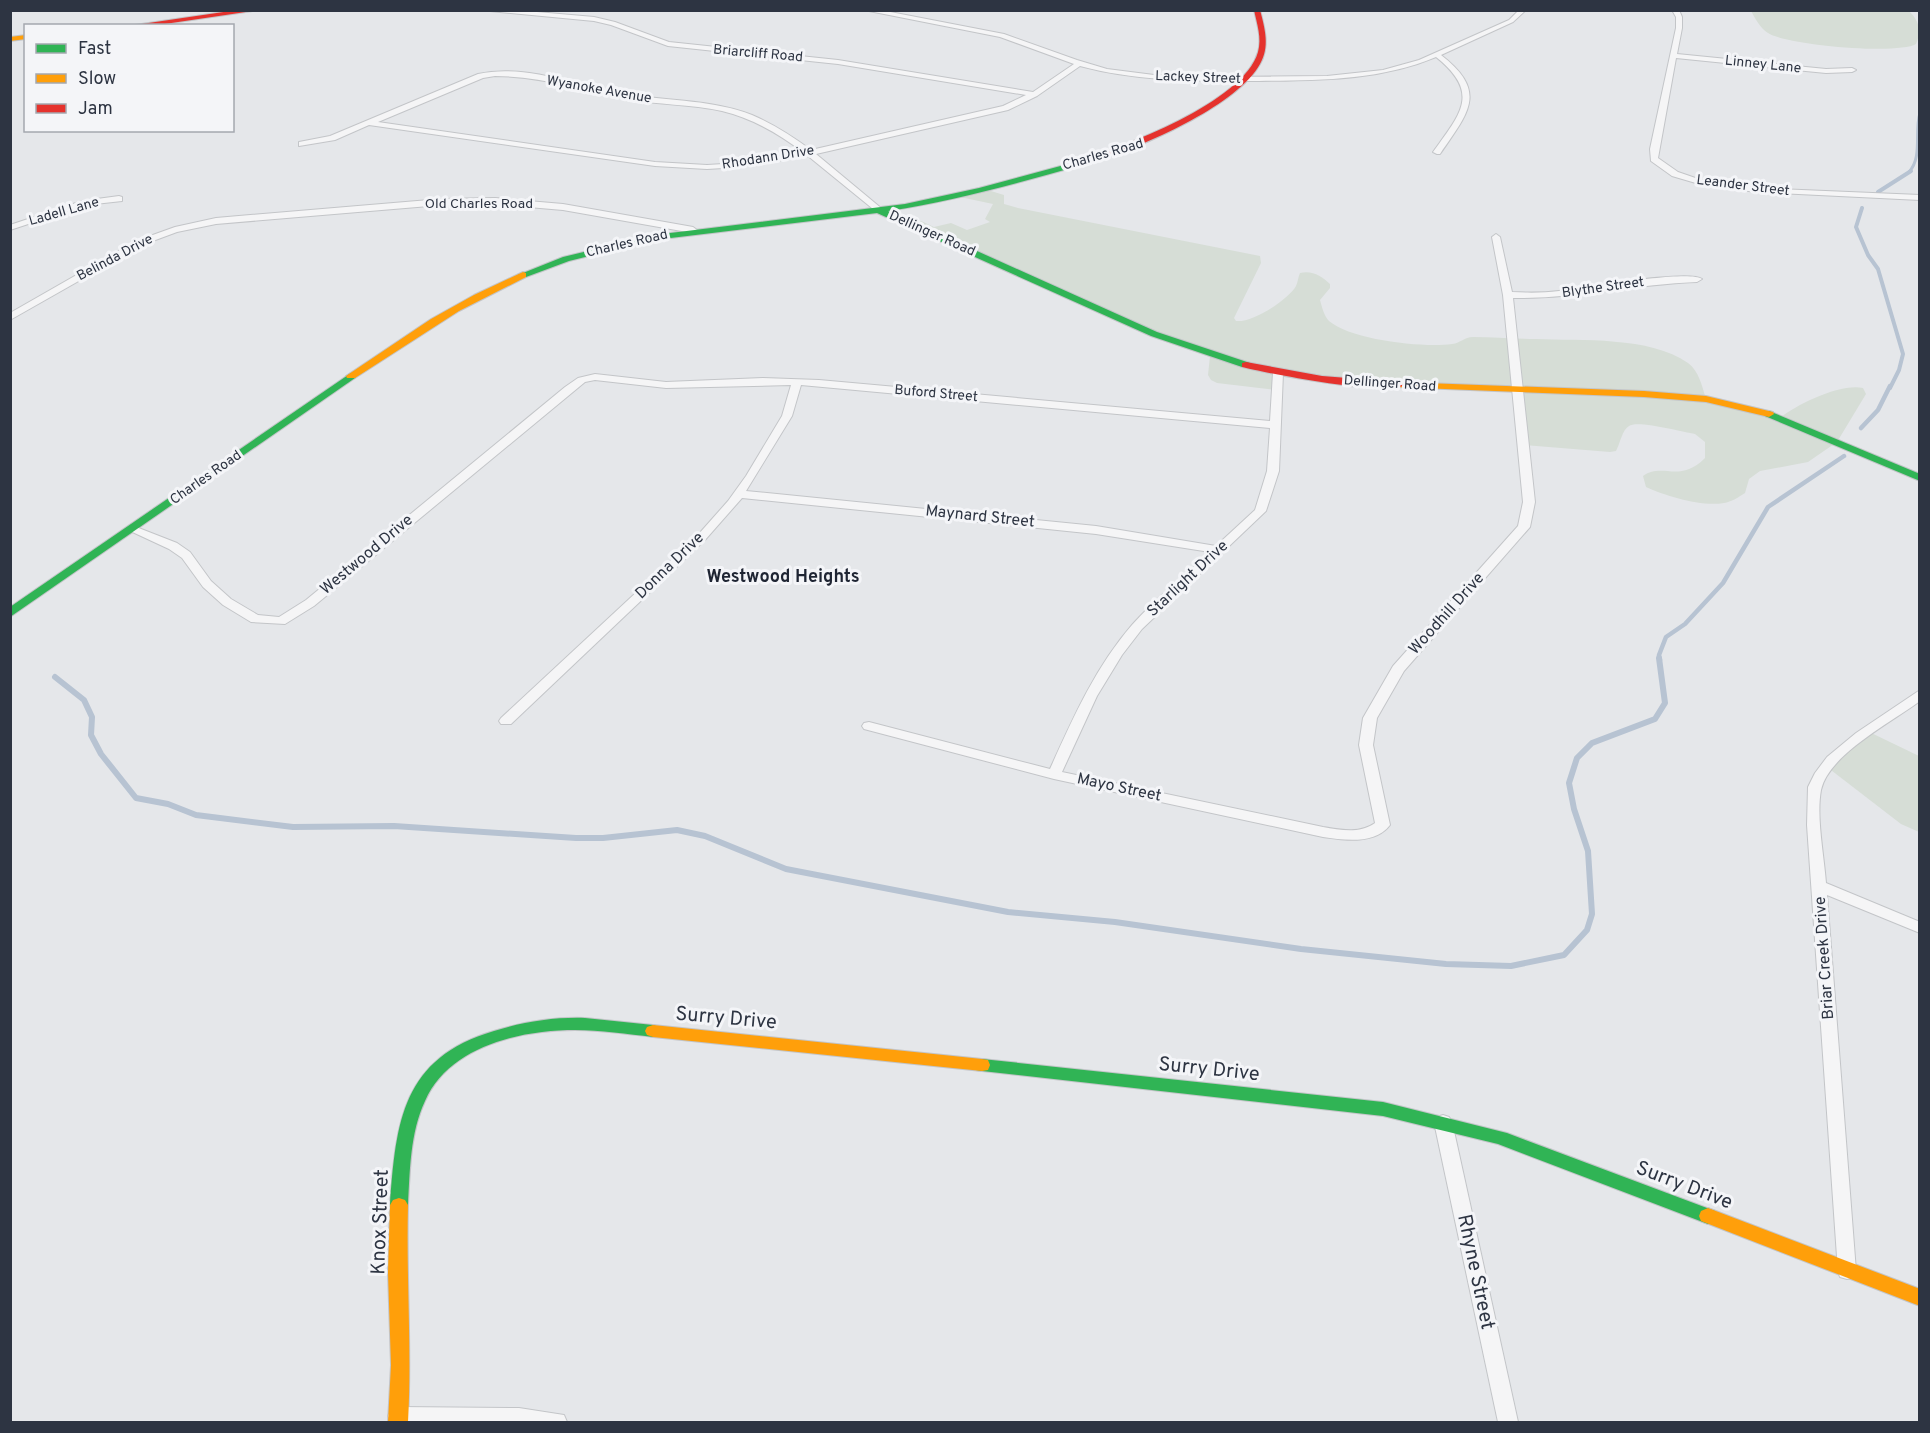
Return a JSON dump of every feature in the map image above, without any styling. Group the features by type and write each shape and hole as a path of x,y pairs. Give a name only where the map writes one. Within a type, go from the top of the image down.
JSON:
{"street":[{"path":"170,23 256,10"},
{"name":"Briarcliff Road","path":"483,10 594,19 613,23 668,44 838,62 1034,94"},
{"name":"Lackey Street","path":"867,10 1002,35 1080,63 1128,74 1244,79 1306,79 1359,75 1402,67 1437,55 1502,26 1523,10"},
{"name":"Charles Road","path":"10,613 428,323 479,294 520,275 574,256 631,242 693,230 878,210 1100,158 1153,141 1192,119 1244,79 1262,53 1262,32 1257,10"},
{"name":"Leander Street","path":"1674,10 1679,17 1679,28 1654,149 1654,159 1668,171 1706,184 1757,190 1920,198"},
{"path":"1437,55 1456,70 1464,80 1468,99 1455,125 1437,152"},
{"name":"Linney Lane","path":"1674,56 1826,71 1852,70"},
{"name":"Rhodann Drive","path":"370,123 675,166 740,165 811,152 1005,108 1034,94 1080,63"},
{"name":"Wyanoke Avenue","path":"302,144 333,138 481,76 499,72 610,94 730,111 750,117 811,152 878,210"},
{"name":"Ladell Lane","path":"10,228 85,203 119,199"},
{"name":"Old Charles Road","path":"300,214 441,202 515,201 693,230"},
{"name":"Dellinger Road","path":"878,210 1154,334 1210,356 1278,373 1352,383 1656,394 1741,405 1819,433 1920,478"},
{"name":"Belinda Drive","path":"10,317 123,250 156,236 216,221 300,214"},
{"path":"1496,237 1509,295 1520,390"},
{"name":"Blythe Street","path":"1509,295 1545,296 1655,281 1696,279"},
{"name":"Starlight Drive","path":"1054,775 1090,696 1116,654 1138,626 1260,511 1273,471 1278,373"},
{"name":"Westwood Drive","path":"132,529 156,538 179,551 197,569 207,584 243,614 255,620 281,621 310,603 569,389 582,380 595,377"},
{"name":"Buford Street","path":"595,377 666,385 797,382 1276,425"},
{"name":"Donna Drive","path":"506,721 701,538 739,494 787,417 797,382"},
{"name":"Woodhill Drive","path":"1371,834 1383,825 1366,745 1370,718 1398,669 1524,527 1529,502 1520,390"},
{"name":"Maynard Street","path":"739,494 1096,530 1220,550"},
{"name":"Briar Creek Drive","path":"1847,1271 1814,825 1815,788 1827,767 1849,747 1876,724 1920,694"},
{"name":"Mayo Street","path":"869,726 1054,775 1323,832 1342,835 1371,834"},
{"path":"1820,886 1920,928"},
{"name":"Surry Drive","path":"467,1047 504,1035 561,1024 599,1025 1288,1097 1383,1109 1501,1138 1575,1164 1920,1299"},
{"name":"Knox Street","path":"398,1419 401,1365 397,1273 398,1238 403,1156 408,1126 422,1088 442,1066 467,1047"},
{"name":"Rhyne Street","path":"1443,1122 1508,1422"},
{"path":"398,1419 519,1417 557,1422"}],"shaded area":[{"path":"1751,11 1909,11 1917,22 1919,34 1916,44 1888,49 1818,45 1768,33 1760,26"},
{"path":"981,188 1004,195 1004,204 1018,208 1260,256 1261,263 1234,318 1236,321 1251,318 1278,304 1292,292 1300,273 1309,272 1320,276 1330,284 1330,288 1320,300 1324,314 1329,321 1339,328 1370,338 1424,345 1452,344 1473,337 1594,340 1635,344 1672,354 1692,366 1706,399 1780,418 1808,401 1832,392 1854,387 1863,388 1866,394 1837,442 1808,462 1760,471 1749,479 1745,493 1727,502 1715,504 1684,500 1646,487 1643,476 1650,472 1687,470 1696,466 1705,458 1705,442 1695,434 1641,424 1629,426 1616,451 1524,445 1519,390 1409,387 1278,373 1277,390 1217,383 1208,375 1210,356 909,225 921,221 934,227 951,223 967,230 990,222 985,219 993,204 960,197"},
{"path":"1863,729 1919,756 1919,832 1901,824 1827,767"}],"waterway":[{"path":"1909,172 1916,159 1920,113"},
{"path":"1878,192 1911,171"},
{"path":"1862,208 1856,227 1868,255 1878,269 1903,354 1899,370 1890,388"},
{"path":"1861,428 1878,410 1890,386"},
{"path":"1660,660 1659,655 1666,637 1685,624 1723,583 1768,507 1844,456"},
{"path":"55,677 84,700 92,717 91,735 101,754 136,798 168,804 196,815 293,827 394,826 576,838 603,838 677,830 705,836 786,869 1008,912 1115,922 1301,949 1446,964 1511,966 1564,955 1587,930 1592,914 1588,851 1574,809 1569,783 1577,758 1592,743 1655,719 1665,703 1659,658"}],"traffic: fast":[{"path":"523,275 566,259 654,238 905,206 980,190 1079,163"},
{"path":"878,210 1154,334 1246,365"},
{"path":"10,613 351,376"},
{"path":"1769,414 1920,478"},
{"path":"399,1205 404,1146 415,1102 430,1077 456,1054 490,1038 551,1025 585,1024 653,1031"},
{"path":"982,1065 1383,1109 1501,1138 1708,1216"}],"traffic: slow":[{"path":"10,39 24,37"},
{"path":"351,376 455,309 523,275"},
{"path":"1399,385 1644,394 1706,399 1769,414"},
{"path":"653,1031 982,1065"},
{"path":"398,1422 401,1365 397,1273 399,1205"},
{"path":"1708,1216 1920,1298"}],"traffic: jam":[{"path":"147,24 256,10"},
{"path":"1079,163 1157,135 1193,116 1241,82 1253,69 1263,47 1257,10"},
{"path":"1246,365 1322,379 1399,385"}],"district":[{"name":"Westwood Heights","path":"783,577"}]}
